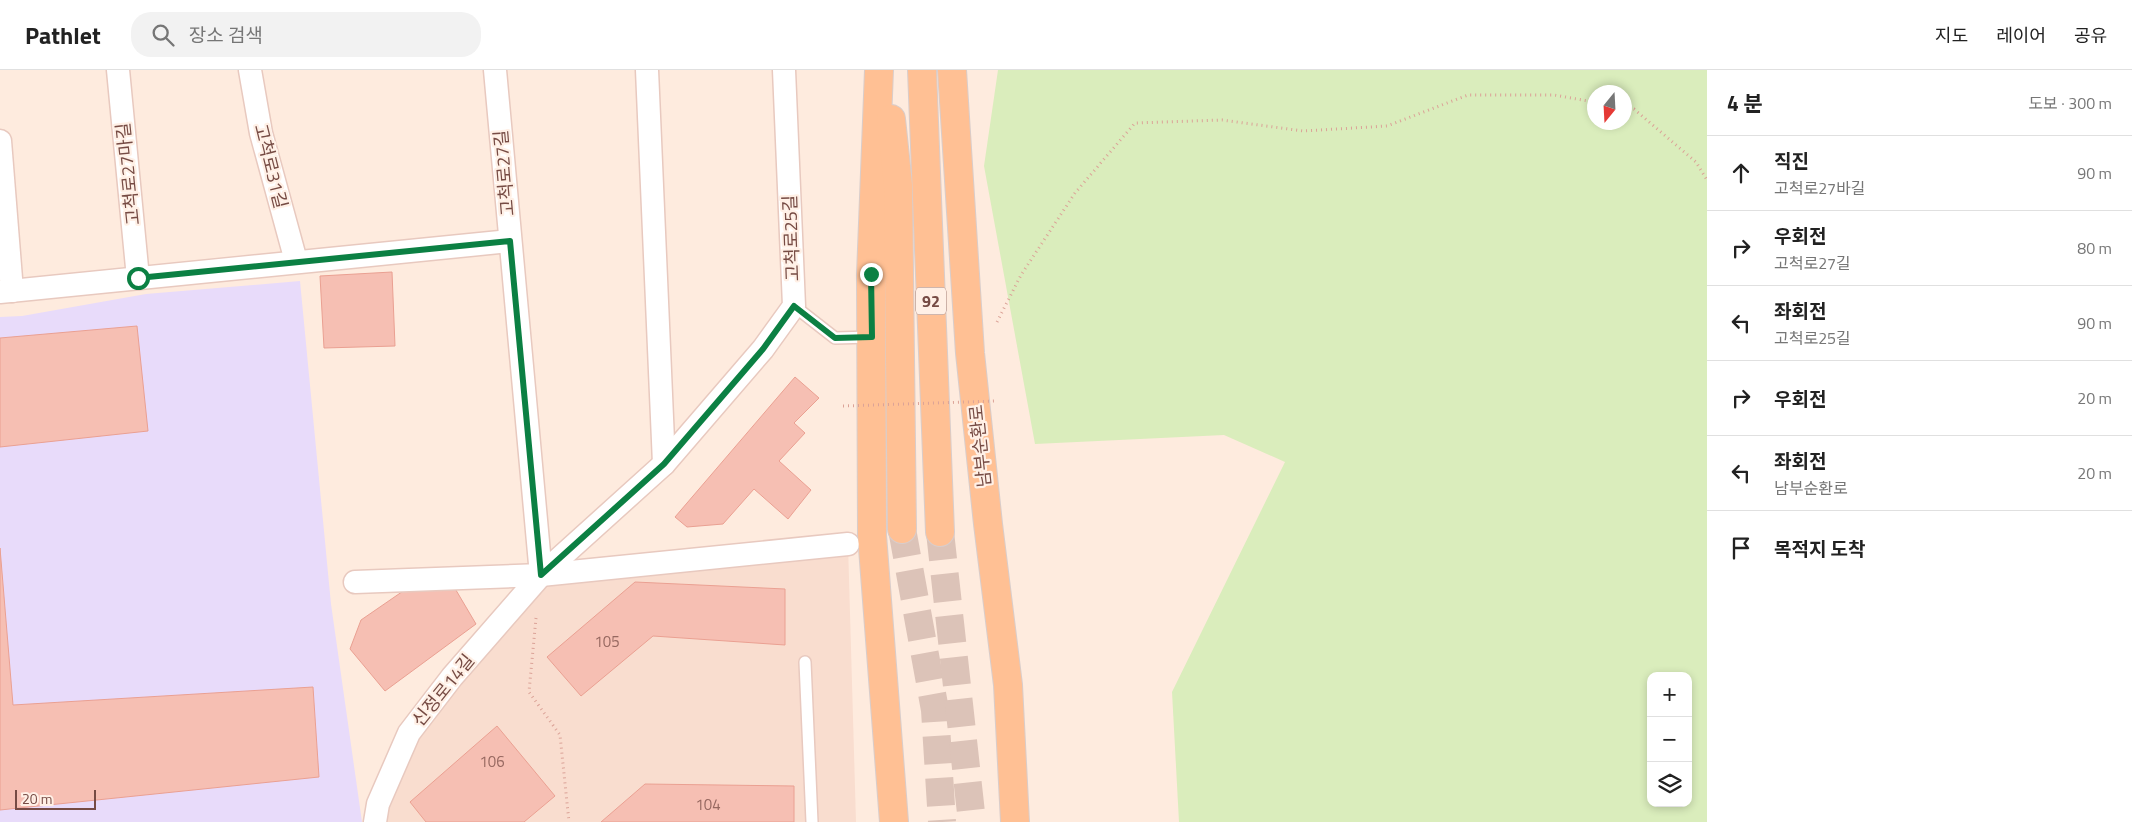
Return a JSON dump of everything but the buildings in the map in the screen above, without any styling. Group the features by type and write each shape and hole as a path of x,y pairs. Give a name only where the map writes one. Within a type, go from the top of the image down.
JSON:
{"main road":[{"path":"879,70 871,274 872,535 894,822"},
{"name":"92","path":"886,70 898,185 902,529"},
{"name":"92","path":"922,70 940,532"},
{"name":"남부순환로","path":"952,70 970,353 988,524 1008,684 1015,822"}],"street":[{"name":"고척로27마길","path":"118,70 138,278"},
{"name":"고척로31길","path":"250,70 261,133 296,261"},
{"name":"고척로27길","path":"495,70 541,575"},
{"path":"647,70 664,464"},
{"name":"고척로25길","path":"541,575 664,464 763,349 794,306 784,70"},
{"path":"0,141 6,291 510,241"},
{"path":"355,582 541,575 848,544"},
{"name":"신정로14길","path":"375,822 378,804 408,733 452,677 541,575"}],"lane":[{"path":"794,306 835,338 872,337"},
{"path":"805,662 812,822"}],"path":[{"path":"970,353 994,328 1021,275 1075,193 1135,122 1222,120 1303,131 1386,126 1468,95 1554,95 1587,101"},
{"path":"1632,109 1696,162 1707,180"},
{"path":"843,406 996,401"},
{"path":"541,575 529,692 560,735 569,822"}],"shaded area":[{"path":"300,281 331,604 362,822 0,822 0,317 22,316 146,294"},
{"path":"848,544 856,822 375,822 409,733 541,575"}],"green space":[{"path":"998,70 1707,70 1707,822 1179,822 1172,692 1285,462 1224,435 1035,444 984,166"}],"tunnel":[{"path":"902,529 935,710 942,822"},
{"path":"940,532 972,822"}],"route":[{"path":"138,278 510,241 541,575 664,464 763,349 794,306 835,338 872,337 871,274"}]}
